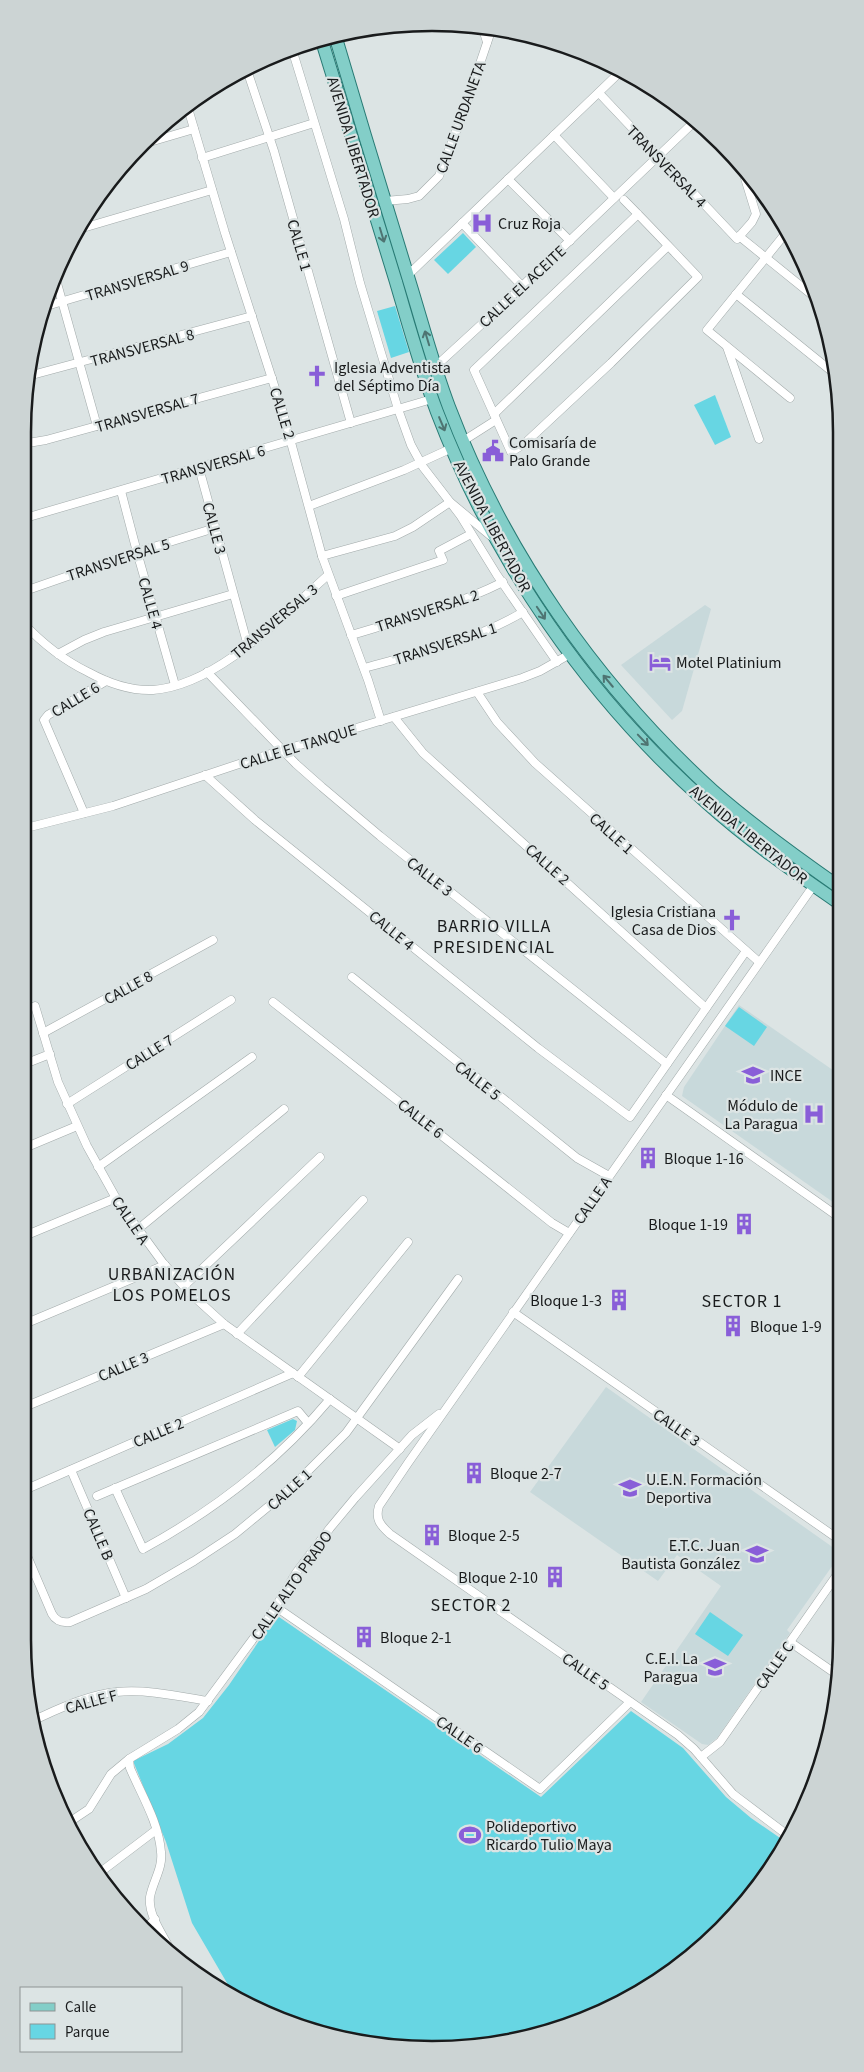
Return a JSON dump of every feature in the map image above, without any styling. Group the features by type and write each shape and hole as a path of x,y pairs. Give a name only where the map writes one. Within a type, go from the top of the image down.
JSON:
{"main road":[{"name":"AVENIDA LIBERTADOR","path":"336,43 449,406 486,491 520,555 552,606 602,673 646,725 714,792 770,838 833,883"},
{"name":"AVENIDA LIBERTADOR","path":"324,46 432,399 452,448 497,541 530,597 570,654 618,714 687,785 743,834 833,899"},
{"path":"452,448 463,441"},
{"path":"814,885 821,874"}],"street":[{"path":"485,35 487,42"},
{"name":"CALLE URDANETA","path":"385,201 414,198 430,186 439,176 465,108 489,36"},
{"name":"AVENIDA LIBERTADOR","path":"294,56 339,200 360,283 398,410 420,463 450,502 557,662"},
{"name":"CALLE 1","path":"249,76 269,137 351,423"},
{"path":"408,275 615,76"},
{"name":"TRANSVERSAL 4","path":"598,93 738,238 807,291"},
{"name":"CALLE 2","path":"189,113 231,252 292,441 322,556 364,668 381,721"},
{"path":"202,158 314,123"},
{"name":"CALLE EL ACEITE","path":"436,366 690,126"},
{"path":"159,139 194,129"},
{"path":"554,135 614,198"},
{"path":"508,179 570,241"},
{"path":"738,238 752,222 756,214 747,184"},
{"path":"88,226 212,190"},
{"path":"624,200 638,214 698,277 611,363 517,449 511,452 474,370 638,214"},
{"path":"462,223 522,286"},
{"path":"782,238 708,330 790,398"},
{"path":"463,441 495,417 668,246"},
{"name":"TRANSVERSAL 9","path":"52,305 231,252"},
{"path":"59,288 81,364 96,426"},
{"path":"736,294 827,368"},
{"name":"TRANSVERSAL 8","path":"36,375 252,316"},
{"path":"726,345 759,439"},
{"name":"TRANSVERSAL 7","path":"31,442 272,378"},
{"name":"TRANSVERSAL 6","path":"31,516 432,399"},
{"path":"309,506 420,463 452,448"},
{"name":"CALLE 3","path":"199,468 248,646"},
{"name":"CALLE 4","path":"121,491 175,685"},
{"path":"322,556 395,536 413,527 450,502 497,541"},
{"name":"TRANSVERSAL 5","path":"31,589 137,552 215,528"},
{"name":"TRANSVERSAL 3","path":"336,596 410,573 443,560 439,551 471,534"},
{"name":"TRANSVERSAL 3","path":"106,681 141,690 154,690 175,685 207,672 248,646 328,574"},
{"name":"TRANSVERSAL 2","path":"351,635 422,614 482,592 502,582"},
{"path":"58,654 92,636 233,594"},
{"name":"TRANSVERSAL 1","path":"364,668 456,642 495,628 523,612"},
{"name":"CALLE 6","path":"31,630 58,654 79,668 106,681"},
{"name":"CALLE EL TANQUE","path":"31,827 114,806 283,750 522,678 540,672 570,654"},
{"name":"CALLE 3","path":"207,672 308,775 380,836 667,1064"},
{"name":"CALLE 6","path":"84,813 44,720 48,714 106,681"},
{"name":"CALLE 1","path":"477,692 497,722 535,763 759,962"},
{"name":"CALLE 2","path":"394,717 412,741 424,753 706,1008"},
{"name":"CALLE 4","path":"205,775 255,820 538,1048 630,1117 647,1092"},
{"name":"CALLE A","path":"377,1518 379,1506 445,1410 814,885"},
{"name":"CALLE 8","path":"43,1033 213,940"},
{"path":"746,951 647,1092 663,1099 833,1213"},
{"name":"CALLE 5","path":"352,978 577,1158 609,1176"},
{"name":"CALLE 7","path":"67,1104 231,1000"},
{"name":"CALLE 6","path":"273,1002 552,1223 569,1233"},
{"name":"CALLE A","path":"35,1006 67,1104 77,1126 116,1198 137,1230 165,1265 224,1324 400,1449"},
{"path":"682,1042 696,1052"},
{"path":"31,1061 50,1054"},
{"path":"98,1167 252,1058"},
{"path":"137,1230 284,1108"},
{"path":"31,1145 77,1126"},
{"path":"184,1286 320,1157"},
{"path":"31,1233 116,1198"},
{"path":"237,1334 363,1200"},
{"name":"CALLE 2","path":"31,1487 296,1375 408,1242"},
{"path":"31,1321 165,1265"},
{"name":"CALLE 1","path":"31,1565 52,1614 57,1620 70,1622 126,1598 194,1561 248,1524 310,1471 346,1433 458,1279"},
{"name":"CALLE 3","path":"514,1312 833,1535"},
{"name":"CALLE 3","path":"31,1404 224,1324"},
{"path":"115,1488 143,1549 176,1531 221,1500 257,1471 308,1423 330,1399"},
{"name":"CALLE ALTO PRADO","path":"74,1819 89,1809 111,1774 131,1757 178,1730 199,1712 276,1607 296,1573 330,1528 400,1449 425,1425 445,1410"},
{"path":"97,1496 298,1411 308,1423"},
{"name":"CALLE B","path":"71,1470 126,1598"},
{"name":"CALLE 5","path":"377,1518 379,1523 390,1534 688,1743 733,1794 783,1832"},
{"name":"CALLE C","path":"701,1757 720,1742 833,1580"},
{"name":"CALLE 6","path":"276,1607 540,1789 630,1702"},
{"path":"790,1642 831,1671"},
{"name":"CALLE F","path":"39,1718 73,1703 115,1692 140,1691 208,1700"},
{"path":"131,1757 130,1768 156,1830 162,1854 150,1896 151,1911 164,1937"},
{"path":"104,1870 156,1830"},
{"path":"150,1924 155,1919"}],"shaded area":[{"name":"Motel Platinium","path":"705,605 711,609 682,711 672,720 621,665"},
{"name":"INCE","path":"739,1005 833,1070 833,1202 682,1096 684,1087"},
{"path":"606,1387 831,1546 833,1548 833,1565 787,1630 790,1633 717,1738 708,1745 702,1744 641,1702 721,1586 677,1555 658,1581 530,1492"}],"green space":[{"path":"463,233 476,247 448,274 434,260"},
{"path":"395,306 409,352 391,358 377,311"},
{"path":"715,395 731,437 715,445 694,405"},
{"path":"739,1007 767,1027 754,1046 725,1026"},
{"path":"293,1419 297,1421 295,1430 275,1447 267,1430"},
{"path":"710,1612 743,1635 728,1656 695,1634"},
{"name":"Polideportivo Ricardo Tulio Maya","path":"279,1617 541,1797 631,1711 683,1748 726,1797 751,1818 780,1838 765,1863 733,1904 676,1958 632,1987 585,2010 561,2019 510,2033 458,2040 432,2041 406,2040 354,2033 328,2027 279,2010 227,1984 192,1923 166,1842 133,1761 168,1744 203,1718 229,1685 274,1619"}],"place":[{"name":"Cruz Roja","path":"482,223"},
{"name":"Iglesia Adventista del Séptimo Día","path":"317,376"},
{"name":"Comisaría de Palo Grande","path":"493,451"},
{"name":"Motel Platinium","path":"660,662"},
{"name":"Iglesia Cristiana Casa de Dios","path":"732,920"},
{"name":"INCE","path":"753,1075"},
{"name":"Módulo de La Paragua","path":"814,1114"},
{"name":"Bloque 1-16","path":"648,1158"},
{"name":"Bloque 1-19","path":"744,1224"},
{"name":"Bloque 1-3","path":"619,1300"},
{"name":"Bloque 1-9","path":"733,1326"},
{"name":"Bloque 2-7","path":"474,1473"},
{"name":"U.E.N. Formación Deportiva","path":"630,1488"},
{"name":"Bloque 2-5","path":"432,1535"},
{"name":"E.T.C. Juan Bautista González","path":"757,1554"},
{"name":"Bloque 2-10","path":"555,1577"},
{"name":"Bloque 2-1","path":"364,1637"},
{"name":"C.E.I. La Paragua","path":"715,1667"},
{"name":"Polideportivo Ricardo Tulio Maya","path":"470,1835"}],"district":[{"name":"BARRIO VILLA PRESIDENCIAL","path":"494,936"},
{"name":"URBANIZACIÓN LOS POMELOS","path":"172,1284"},
{"name":"SECTOR 1","path":"742,1301"},
{"name":"SECTOR 2","path":"471,1605"}]}
